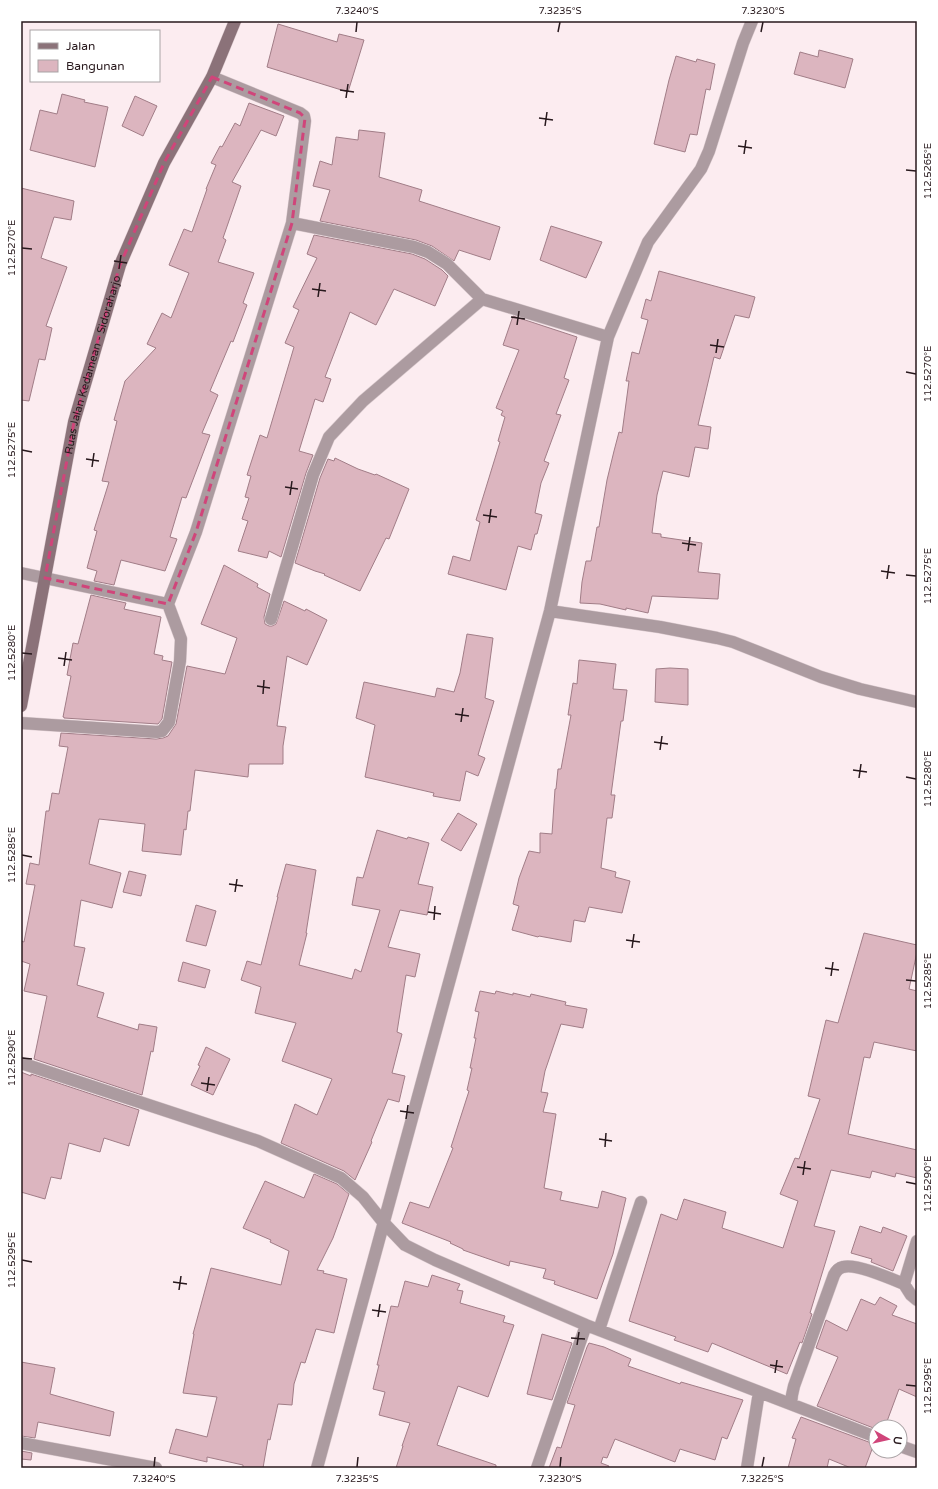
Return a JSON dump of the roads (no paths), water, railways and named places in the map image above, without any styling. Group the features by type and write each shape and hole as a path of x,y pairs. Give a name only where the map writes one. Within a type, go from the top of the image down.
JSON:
{"main road":[{"name":"Ruas Jalan Kedamean - Sidoraharjo","path":"21,706 74,422 120,264 164,163 212,77 235,21"}],"street":[{"path":"316,1468 550,611 608,337 648,242 701,169 709,151 752,21"},
{"path":"21,723 157,732 162,731 168,722 181,653 181,639 168,604 196,532 292,223 305,121 304,116 300,113 212,77"},
{"path":"292,223 414,247 428,252 447,264 482,299 608,337"},
{"path":"271,619 313,475 330,437 363,401 482,299"},
{"path":"21,573 168,604"},
{"path":"550,611 660,627 717,638 733,642 821,677 860,689 917,702"},
{"path":"21,1063 258,1141 341,1178 364,1197 405,1245 435,1260 586,1325 868,1434"},
{"path":"599,1330 641,1202"},
{"path":"904,1284 917,1241"},
{"path":"791,1404 793,1391 837,1270 848,1266 860,1268 904,1284 911,1295 917,1300"},
{"path":"537,1468 586,1325"},
{"path":"747,1468 759,1392"},
{"path":"21,1443 156,1468"}]}
